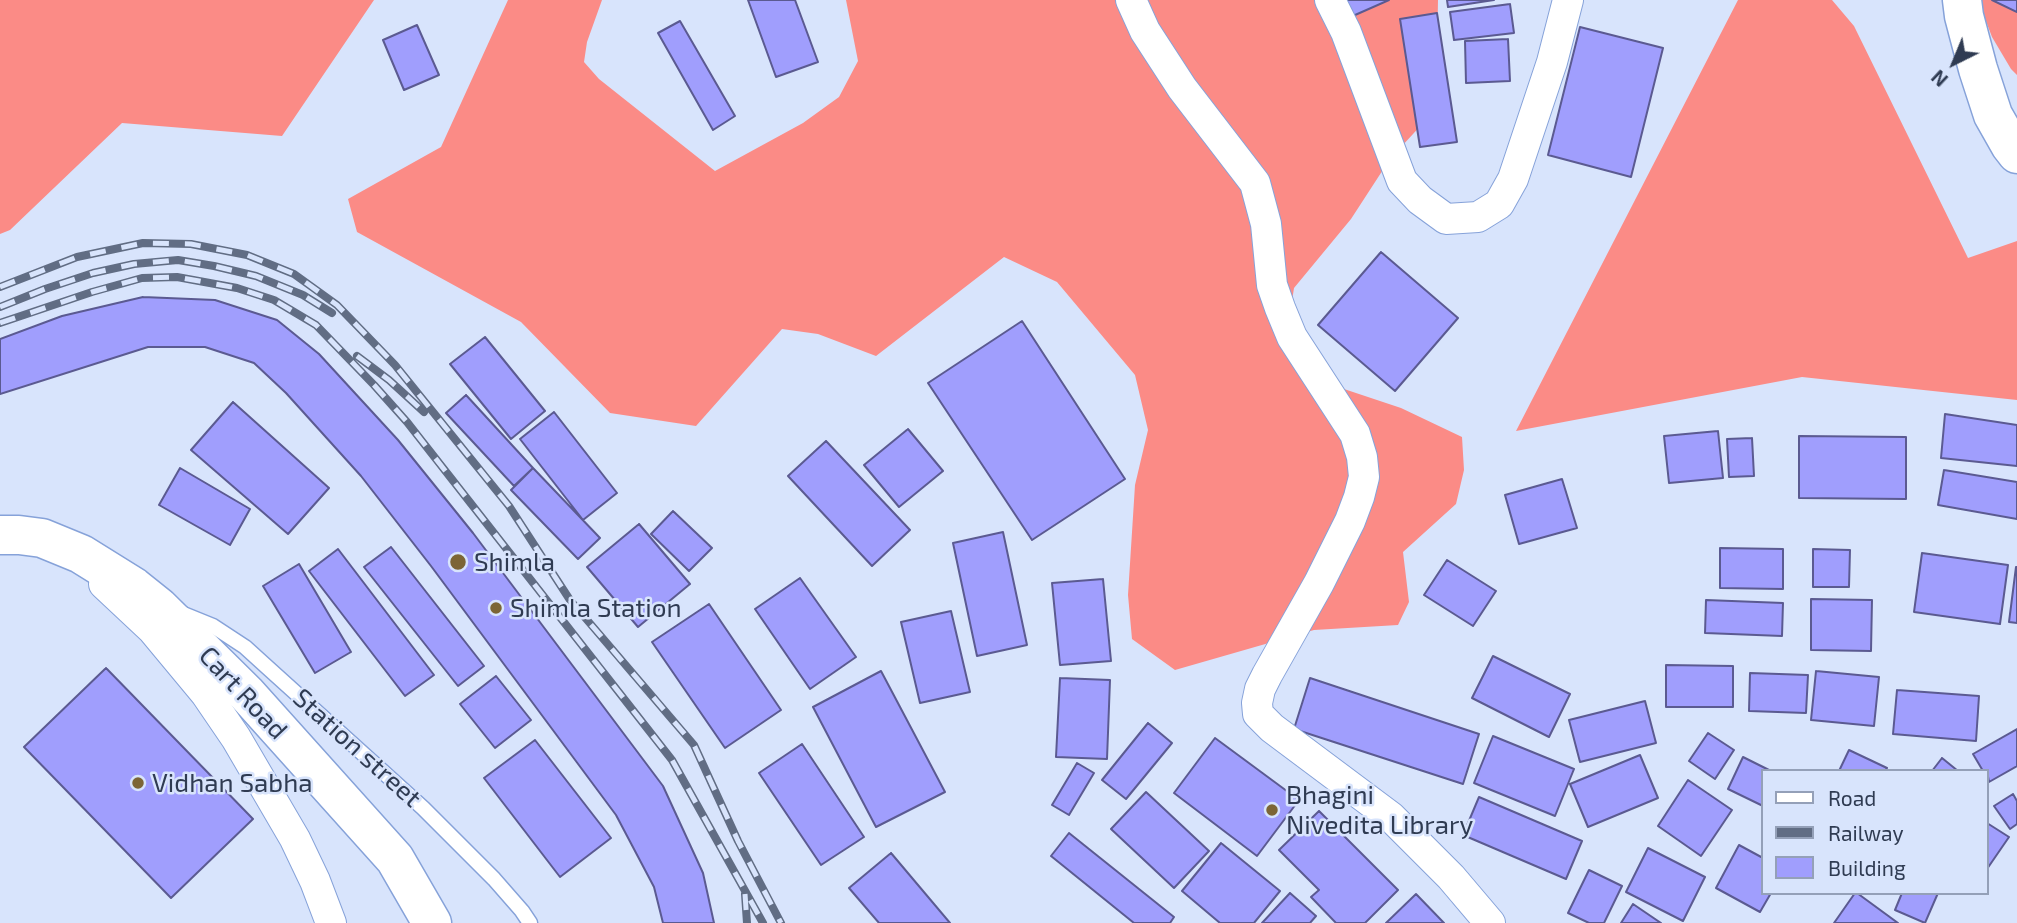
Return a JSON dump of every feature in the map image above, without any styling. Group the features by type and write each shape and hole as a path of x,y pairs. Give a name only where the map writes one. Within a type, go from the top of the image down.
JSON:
{"main road":[{"path":"1962,0 1978,69 1993,115 2017,154"},
{"name":"Cart Road","path":"0,535 42,538 81,554 134,587 159,607 246,693 395,859 432,923"}],"street":[{"path":"1131,0 1145,31 1182,88 1255,183 1266,224 1272,285 1280,309 1292,337 1354,435 1362,457 1364,477 1350,521 1320,583 1271,666 1257,703 1258,714 1272,728 1391,817 1451,877 1490,923"},
{"path":"1331,0 1346,32 1402,181 1420,200 1446,219 1478,217 1499,204 1513,179 1552,62 1567,0"},
{"path":"42,538 112,590 152,629 206,694 295,839 331,923"}],"lane":[{"name":"Station street","path":"159,607 190,615 213,626 245,648 423,808 494,879 530,923"}],"shaded area":[{"path":"0,0 374,0 282,136 122,123 10,230 0,234"},
{"path":"508,0 602,0 587,42 584,62 599,79 715,171 803,123 839,97 858,61 846,0 1438,0 1436,109 1390,159 1351,219 1294,288 1287,333 1317,380 1401,408 1462,437 1464,470 1456,504 1403,552 1409,602 1398,625 1314,630 1175,670 1132,639 1128,595 1135,485 1148,430 1135,375 1057,282 1004,257 876,356 818,334 782,329 696,426 610,413 521,322 357,232 348,199 441,147"},
{"path":"1738,0 1832,0 1854,26 1968,258 2017,241 2017,400 1802,377 1516,431"},
{"path":"1978,0 2017,0 2017,75 1992,37"}],"building":[{"path":"748,0 795,0 818,62 776,77"},
{"path":"1338,0 1389,0 1346,19"},
{"path":"1447,0 1494,0 1448,7"},
{"path":"1992,0 2017,0 2017,12"},
{"path":"1510,4 1514,33 1454,40 1450,12"},
{"path":"1437,13 1457,142 1420,147 1400,19"},
{"path":"680,21 735,116 713,130 658,33"},
{"path":"417,25 439,75 404,90 383,40"},
{"path":"1580,27 1663,48 1631,177 1548,155"},
{"path":"1508,39 1510,81 1466,83 1465,41"},
{"path":"1381,252 1458,318 1395,391 1318,325"},
{"name":"Shimla Station","path":"143,297 215,300 277,320 319,354 398,440 473,533 663,786 703,873 714,923 663,923 654,887 616,815 361,476 286,393 254,363 205,347 148,347 0,394 0,339 62,316"},
{"path":"1022,321 1125,479 1032,540 928,383"},
{"path":"485,337 545,411 511,439 450,364"},
{"path":"466,395 533,468 514,486 446,413"},
{"path":"233,402 329,488 288,534 191,450"},
{"path":"554,412 617,493 583,520 520,439"},
{"path":"1945,414 2017,425 2017,466 1941,458"},
{"path":"908,429 943,471 899,507 864,465"},
{"path":"1718,431 1723,478 1669,483 1664,436"},
{"path":"1799,436 1906,437 1906,499 1799,498"},
{"path":"1752,438 1754,476 1729,477 1727,439"},
{"path":"826,441 910,530 872,566 788,476"},
{"path":"180,468 250,509 230,545 159,505"},
{"path":"533,468 600,538 578,559 511,490"},
{"path":"1944,470 2017,482 2017,519 1938,505"},
{"path":"1562,479 1577,528 1519,544 1505,495"},
{"path":"673,511 712,548 689,571 651,534"},
{"path":"639,524 690,584 638,627 587,567"},
{"path":"1003,532 1027,645 977,656 953,543"},
{"path":"391,547 484,666 458,686 364,567"},
{"path":"1720,548 1783,549 1783,589 1720,588"},
{"path":"338,549 434,675 405,696 309,571"},
{"path":"1813,549 1850,550 1849,587 1813,587"},
{"path":"1922,553 2008,565 2000,624 1914,612"},
{"path":"1447,560 1496,591 1473,626 1424,595"},
{"path":"299,564 351,652 315,673 263,586"},
{"path":"2017,567 2017,623 2009,622"},
{"path":"800,578 856,657 810,689 755,609"},
{"path":"1103,579 1111,661 1060,665 1052,583"},
{"path":"1811,599 1872,600 1871,651 1811,650"},
{"path":"1706,600 1783,603 1782,636 1705,633"},
{"path":"709,604 781,710 725,748 652,642"},
{"path":"951,611 970,692 920,703 901,622"},
{"path":"1493,656 1570,694 1549,737 1472,698"},
{"path":"1666,665 1733,666 1733,707 1666,707"},
{"name":"Vidhan Sabha","path":"106,668 253,819 171,898 24,747"},
{"path":"881,671 945,792 876,827 813,707"},
{"path":"1816,671 1879,677 1874,726 1811,720"},
{"path":"1750,673 1808,675 1806,713 1749,711"},
{"path":"496,676 531,720 495,748 460,704"},
{"path":"1060,678 1110,680 1107,759 1056,757"},
{"path":"1310,678 1479,734 1463,784 1294,729"},
{"path":"1897,690 1979,696 1976,741 1893,734"},
{"path":"1645,701 1656,743 1580,762 1569,720"},
{"path":"1148,723 1172,743 1126,799 1102,780"},
{"path":"2017,729 2017,766 1989,782 1989,769 1982,769 1973,754"},
{"path":"1708,733 1734,750 1715,779 1689,761"},
{"path":"1493,736 1574,769 1555,816 1474,783"},
{"path":"1215,738 1299,800 1257,856 1174,793"},
{"path":"535,740 611,838 560,877 484,778"},
{"path":"802,744 864,837 821,865 759,773"},
{"path":"1849,750 1887,768 1886,769 1840,769"},
{"path":"1640,755 1658,798 1588,827 1570,784"},
{"path":"1743,757 1767,769 1762,769 1762,806 1728,789"},
{"path":"1942,758 1956,769 1934,769"},
{"path":"1077,763 1094,773 1069,815 1052,805"},
{"path":"1688,780 1732,810 1701,856 1658,826"},
{"path":"1146,792 1209,851 1174,888 1111,829"},
{"path":"2013,794 2017,801 2017,824 2010,829 1994,806"},
{"path":"1479,797 1582,841 1566,879 1463,835"},
{"path":"1319,811 1398,890 1365,923 1336,923 1311,897 1319,890 1279,850"},
{"path":"1989,824 2009,837 1989,866"},
{"path":"1069,833 1174,917 1170,923 1134,923 1051,856"},
{"path":"1221,843 1280,891 1254,923 1220,923 1182,891"},
{"path":"1739,845 1762,857 1762,895 1770,895 1760,912 1716,888"},
{"path":"1648,848 1705,877 1683,921 1626,892"},
{"path":"891,853 950,923 879,923 849,888"},
{"path":"1589,870 1622,886 1604,923 1589,923 1568,913"},
{"path":"1290,893 1316,916 1310,923 1262,923"},
{"path":"1416,894 1444,923 1386,923"},
{"path":"1854,895 1860,895 1898,923 1834,923"},
{"path":"1901,895 1937,895 1925,923 1895,910"},
{"path":"1633,904 1661,923 1621,923"}],"railway":[{"path":"0,287 77,257 143,243 191,244 247,255 294,274 337,305 395,365 509,506 570,600 694,745 738,841 781,923"},
{"path":"0,307 93,273 134,264 178,260 256,276 303,295 332,313"},
{"path":"0,323 142,278 177,277 237,288 274,300 316,325 407,422 672,760 763,923"},
{"path":"357,356 389,380 424,412"},
{"path":"745,894 747,923"}],"place":[{"name":"Shimla","path":"458,562"},
{"name":"Shimla Station","path":"496,608"},
{"name":"Vidhan Sabha","path":"138,783"},
{"name":"Bhagini Nivedita Library","path":"1272,810"}]}
